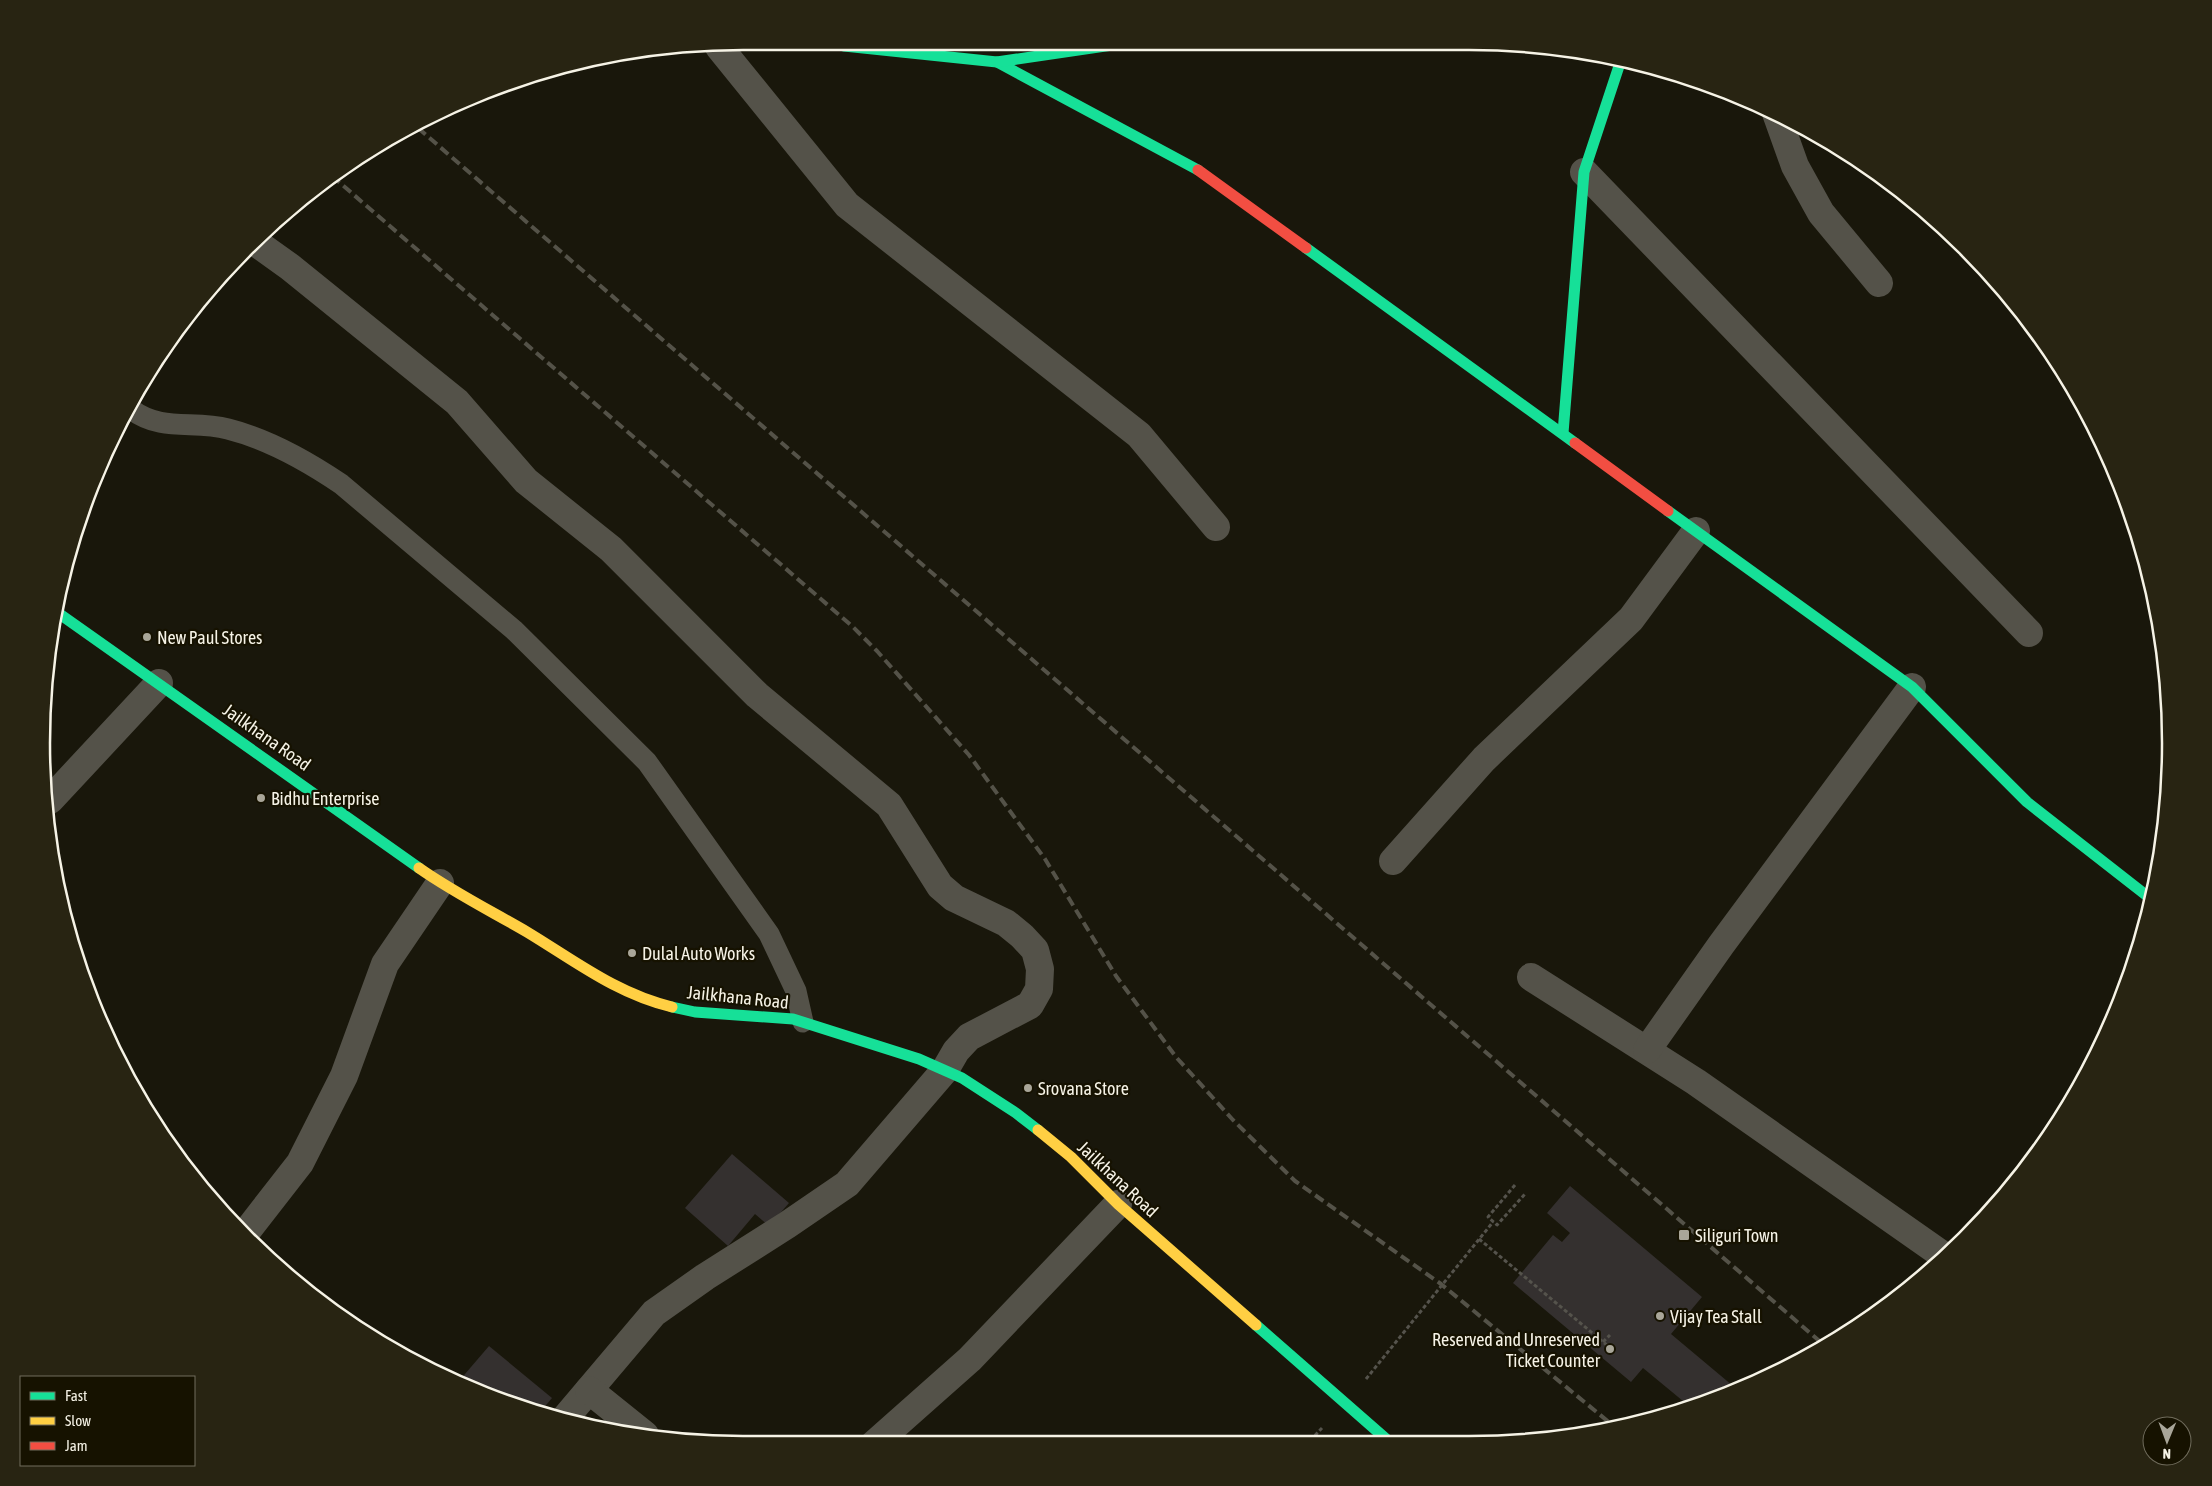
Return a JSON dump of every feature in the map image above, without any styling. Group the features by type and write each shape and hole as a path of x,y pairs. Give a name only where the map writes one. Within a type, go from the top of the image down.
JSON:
{"street":[{"path":"722,50 847,205 1139,435 1216,527"},
{"path":"926,50 997,62 1078,50"},
{"path":"997,62 1201,172 1696,530 1912,688 2027,802 2145,895"},
{"path":"1563,434 1584,172 1619,67"},
{"path":"1780,123 1795,166 1822,213 1879,283"},
{"path":"1584,172 2030,633"},
{"path":"260,246 457,402 526,481 611,549 756,695 889,805 940,886 954,898 1006,923 1035,950 1040,969 1040,989 1030,1005 969,1037 956,1051 945,1070 847,1184 705,1277 654,1313 570,1413"},
{"path":"1393,861 1484,759 1631,619 1696,530"},
{"name":"Jailkhana Road","path":"62,615 440,883 528,933 609,984 648,1001 695,1012 747,1014 803,1022 919,1059 962,1078 1016,1113 1071,1157 1118,1204 1382,1436"},
{"path":"52,798 158,683"},
{"path":"1647,1050 1721,945 1912,688"},
{"path":"249,1229 300,1163 344,1076 385,964 440,883"},
{"path":"1531,976 1696,1082 1939,1252"},
{"path":"883,1436 970,1359 1118,1204"},
{"path":"589,1390 635,1427"}],"lane":[{"path":"134,412 144,419 161,424 194,423 228,429 314,466 341,484 521,636 646,762 670,793 714,859 769,934 796,991 803,1022"}],"path":[{"path":"1515,1185 1488,1217 1493,1222 1497,1225 1525,1194"},
{"path":"1345,1403 1383,1361 1493,1222"},
{"path":"1479,1239 1608,1346"},
{"path":"1603,1342 1610,1335"}],"building":[{"path":"732,1154 789,1203 769,1226 755,1214 728,1246 685,1208"},
{"path":"1570,1186 1702,1297 1671,1334 1731,1384 1684,1401 1643,1368 1631,1382 1513,1283 1553,1235 1562,1242 1570,1233 1547,1213"},
{"path":"489,1346 552,1398 545,1406 520,1399 463,1377"}],"railway":[{"path":"420,130 1819,1341"},
{"path":"338,181 852,626 877,651 969,755 1045,859 1116,976 1176,1057 1233,1120 1295,1181 1441,1284 1609,1422"}],"traffic: fast":[{"path":"882,50 997,62 1198,170"},
{"path":"997,62 1078,50"},
{"path":"1563,433 1584,172 1619,67"},
{"path":"1306,248 1575,443"},
{"path":"1668,511 1912,687 2027,802 2145,894"},
{"path":"62,616 419,868"},
{"path":"672,1007 695,1012 793,1019 919,1059 962,1078 1016,1113 1038,1130"},
{"path":"1256,1325 1383,1436"}],"traffic: slow":[{"path":"419,868 597,976 633,994 672,1007"},
{"path":"1038,1130 1071,1157 1118,1204 1256,1325"}],"traffic: jam":[{"path":"1198,170 1306,248"},
{"path":"1575,443 1668,511"}],"place":[{"name":"New Paul Stores","path":"147,637"},
{"name":"Bidhu Enterprise","path":"261,798"},
{"name":"Dulal Auto Works","path":"632,953"},
{"name":"Srovana Store","path":"1028,1088"},
{"name":"Siliguri Town","path":"1684,1235"},
{"name":"Vijay Tea Stall","path":"1660,1316"},
{"name":"Reserved and Unreserved Ticket Counter","path":"1610,1349"}]}
